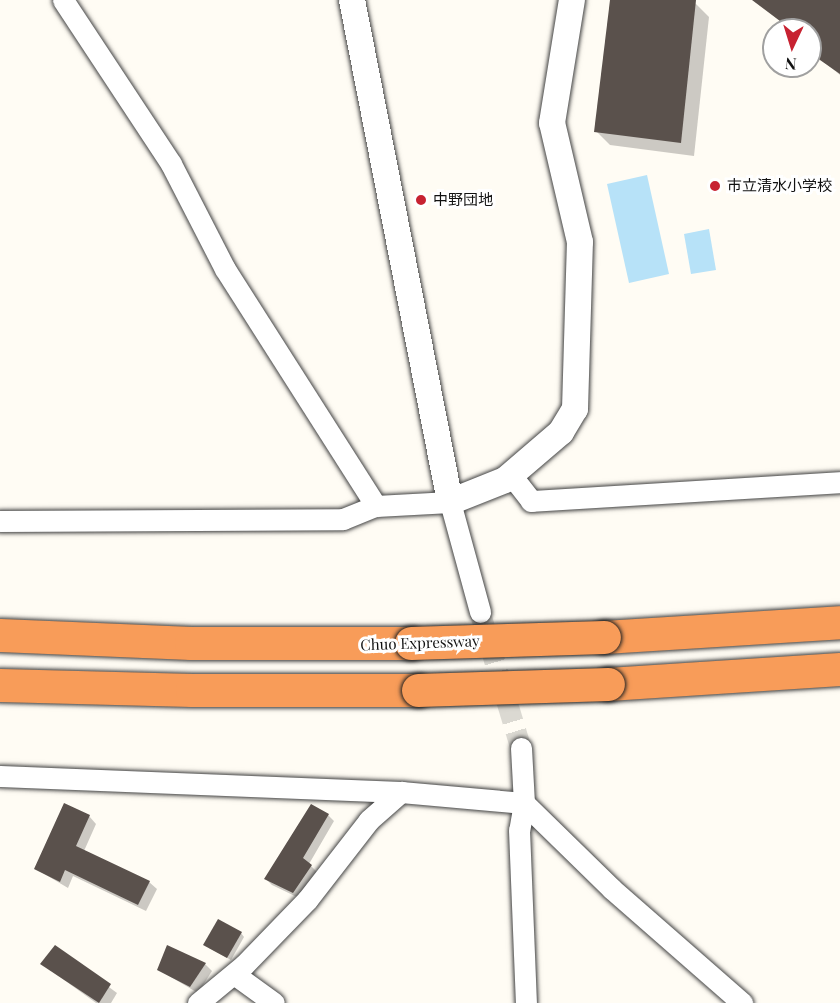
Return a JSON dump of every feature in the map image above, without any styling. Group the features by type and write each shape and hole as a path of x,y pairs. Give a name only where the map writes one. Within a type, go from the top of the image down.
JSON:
{"highway":[{"name":"Chuo Expressway","path":"0,635 191,643 411,644 604,637 840,622"},
{"path":"0,685 192,690 418,690 608,684 840,669"}],"street":[{"path":"63,0 171,164 225,269 375,506"},
{"path":"352,0 450,502 480,612"},
{"path":"0,521 343,519 375,506 450,502 511,475 561,432 575,409 580,242 552,123 572,0"},
{"path":"511,475 531,501 840,482"},
{"path":"521,748 524,804 519,830 526,1003"},
{"path":"0,776 401,792 524,804 612,889 742,1003"},
{"path":"198,1003 234,974 307,900 369,820 401,792"},
{"path":"234,974 274,1003"}],"water":[{"path":"647,175 669,274 629,283 607,184"},
{"path":"709,229 716,270 691,274 684,234"}],"building":[{"path":"610,0 696,0 681,143 594,132"},
{"path":"752,0 840,0 840,74 822,61 822,18 776,18"},
{"path":"64,803 90,815 76,846 150,881 138,905 65,870 60,882 34,869"},
{"path":"311,804 329,814 303,858 312,865 293,893 264,879"},
{"path":"218,919 242,932 227,958 203,945"},
{"path":"55,945 111,984 99,1003 40,964"},
{"path":"167,945 206,963 190,987 157,970"}],"tunnel":[{"path":"480,612 521,748"}],"place":[{"name":"市立清水小学校","path":"715,186"},
{"name":"中野団地","path":"421,200"}]}
